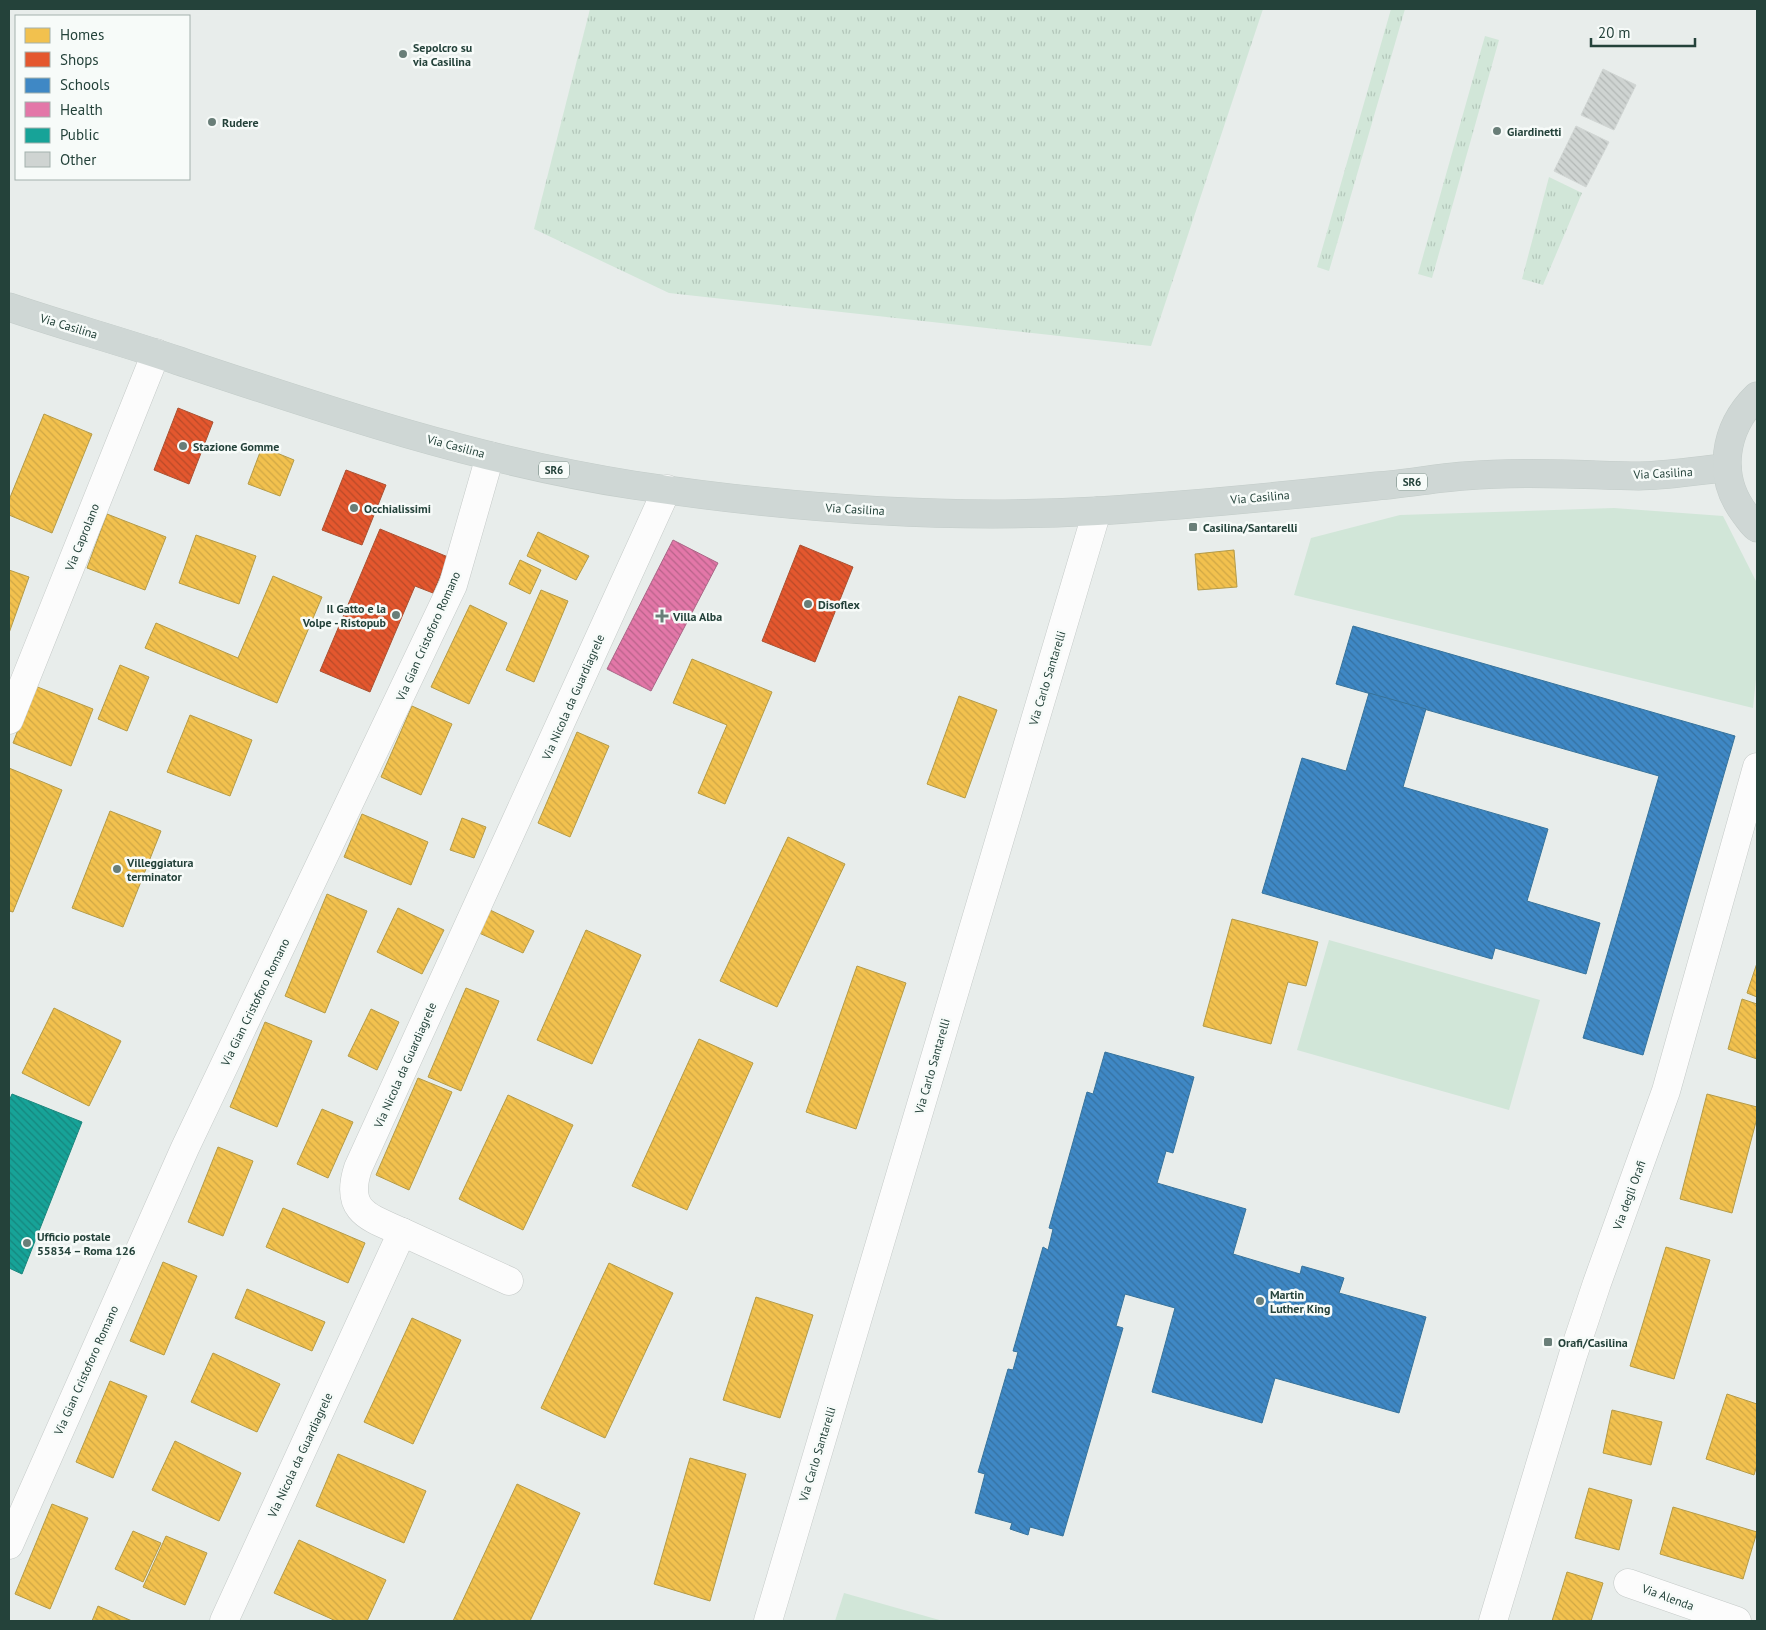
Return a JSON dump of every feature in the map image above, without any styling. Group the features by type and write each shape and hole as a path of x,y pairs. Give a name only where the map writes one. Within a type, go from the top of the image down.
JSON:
{"main road":[{"name":"Via Casilina","path":"9,307 318,407 490,456 573,474 763,502 839,509 972,514 1097,510 1380,486 1464,476 1563,473 1641,476 1673,475 1727,468"},
{"path":"1757,396 1743,412 1732,433 1727,453 1730,485 1737,504 1757,528"}],"street":[{"name":"Via Caprolano","path":"9,720 156,353"},
{"name":"Via Gian Cristoforo Romano","path":"9,1545 185,1148 453,585 490,456"},
{"name":"Via Nicola da Guardiagrele","path":"224,1621 402,1232 371,1219 359,1209 354,1197 358,1168 667,489"},
{"name":"Via Carlo Santarelli","path":"768,1621 1097,510"},
{"name":"Via degli Orafi","path":"1494,1621 1576,1346 1666,1091 1757,768"},
{"path":"402,1232 509,1280"},
{"name":"Via Alenda","path":"1628,1583 1737,1621"}],"green space":[{"path":"590,9 1263,9 1151,346 669,293 534,229"},
{"path":"1391,9 1405,9 1329,271 1317,267"},
{"path":"1485,36 1499,40 1432,278 1418,274"},
{"path":"1549,177 1582,193 1543,285 1522,279"},
{"path":"1614,508 1723,516 1757,583 1757,669 1753,708 1294,595 1311,538 1400,515"},
{"path":"1329,940 1540,1000 1509,1110 1297,1050"},
{"path":"844,1593 943,1621 835,1621"}],"building: Homes":[{"path":"44,414 92,434 52,533 9,515 9,500"},
{"path":"262,447 294,460 280,496 248,484"},
{"path":"107,514 166,537 145,590 87,568"},
{"path":"538,532 589,556 576,580 527,556"},
{"path":"196,535 256,556 239,604 179,583"},
{"path":"1234,550 1237,587 1198,590 1195,554"},
{"path":"520,560 541,570 530,594 509,584"},
{"path":"9,570 29,577 9,633"},
{"path":"273,576 322,597 277,703 145,648 156,623 238,658"},
{"path":"541,590 568,601 534,682 506,670"},
{"path":"470,605 507,623 469,704 431,687"},
{"path":"692,659 772,692 725,804 698,793 727,725 673,703"},
{"path":"120,665 149,677 127,731 98,719"},
{"path":"35,686 93,709 71,766 13,743"},
{"path":"959,696 997,710 965,798 927,784"},
{"path":"412,706 452,724 421,795 381,777"},
{"path":"190,715 252,740 230,796 167,772"},
{"path":"577,732 609,746 570,837 538,823"},
{"path":"9,768 62,790 13,912 9,911"},
{"name":"Villeggiatura terminator","path":"110,811 161,831 123,927 72,908"},
{"path":"362,814 428,842 411,885 344,857"},
{"path":"462,818 486,827 474,858 450,850"},
{"path":"788,837 845,864 777,1007 720,981"},
{"path":"327,894 367,911 325,1013 285,996"},
{"path":"398,908 444,930 422,974 377,952"},
{"path":"488,909 534,931 523,953 477,932"},
{"path":"1232,919 1318,942 1306,986 1288,982 1271,1044 1203,1026"},
{"path":"586,930 641,955 592,1064 537,1040"},
{"path":"1757,963 1757,997 1747,993"},
{"path":"857,966 906,983 856,1129 806,1112"},
{"path":"466,988 499,1001 461,1091 428,1077"},
{"path":"1742,999 1757,1004 1757,1059 1728,1049"},
{"path":"54,1008 121,1041 89,1106 22,1073"},
{"path":"371,1009 399,1022 377,1070 348,1056"},
{"path":"265,1022 312,1041 277,1127 230,1107"},
{"path":"699,1039 753,1063 687,1210 632,1186"},
{"path":"418,1078 452,1092 409,1190 376,1175"},
{"path":"1707,1094 1757,1107 1757,1118 1732,1213 1680,1199"},
{"path":"508,1095 573,1125 523,1230 459,1199"},
{"path":"322,1109 353,1122 328,1178 297,1164"},
{"path":"218,1147 253,1161 223,1236 188,1222"},
{"path":"283,1208 365,1243 348,1283 266,1247"},
{"path":"1666,1247 1710,1260 1674,1379 1630,1366"},
{"path":"163,1262 197,1276 164,1355 130,1341"},
{"path":"609,1263 673,1293 605,1438 541,1408"},
{"path":"247,1289 325,1322 312,1351 235,1318"},
{"path":"756,1297 813,1315 780,1418 723,1400"},
{"path":"412,1318 461,1340 413,1444 364,1422"},
{"path":"213,1353 280,1384 257,1432 191,1402"},
{"path":"110,1381 147,1396 113,1478 76,1462"},
{"path":"1727,1394 1757,1404 1757,1465 1754,1475 1706,1459"},
{"path":"1612,1410 1662,1422 1651,1465 1603,1453"},
{"path":"175,1441 241,1473 219,1521 152,1490"},
{"path":"338,1454 426,1491 404,1543 316,1506"},
{"path":"690,1458 746,1474 710,1601 654,1584"},
{"path":"517,1484 580,1513 530,1621 453,1621"},
{"path":"1589,1488 1632,1500 1619,1550 1575,1538"},
{"path":"52,1504 88,1518 50,1609 15,1594"},
{"path":"1673,1507 1757,1532 1743,1579 1660,1554"},
{"path":"133,1531 161,1543 143,1582 115,1569"},
{"path":"166,1536 207,1553 185,1605 143,1587"},
{"path":"299,1540 386,1580 367,1621 336,1621 274,1593"},
{"path":"1567,1572 1603,1583 1591,1621 1552,1621"},
{"path":"98,1606 132,1621 92,1621"}],"building: Shops":[{"name":"Stazione Gomme","path":"178,408 213,422 189,484 154,470"},
{"name":"Occhialissimi","path":"346,470 386,485 362,545 322,530"},
{"path":"380,529 448,557 433,593 415,586 370,692 320,671"},
{"name":"Disoflex","path":"800,545 853,567 815,662 762,641"}],"building: Schools":[{"path":"1353,626 1735,736 1643,1055 1583,1038 1659,776 1336,684"},
{"path":"1369,693 1426,709 1403,787 1548,829 1527,901 1600,923 1586,974 1495,948 1492,959 1262,893 1302,758 1346,771"},
{"name":"Martin Luther King","path":"1105,1052 1194,1077 1173,1153 1166,1151 1157,1183 1246,1209 1233,1254 1300,1274 1302,1266 1344,1278 1339,1293 1426,1317 1399,1413 1275,1378 1262,1423 1152,1392 1175,1308 1125,1294 1116,1326 1123,1328 1063,1536 1030,1527 1028,1535 1010,1529 1012,1523 975,1513 985,1474 978,1472 1008,1369 1013,1370 1018,1352 1013,1351 1043,1247 1048,1250 1053,1229 1049,1228 1087,1092 1093,1094"}],"building: Health":[{"name":"Villa Alba","path":"673,540 718,563 651,691 607,669"}],"building: Public":[{"path":"12,1094 82,1122 22,1274 9,1268 9,1101"}],"building: Other":[{"path":"1603,69 1636,85 1614,130 1581,115"},
{"path":"1576,126 1609,142 1586,187 1554,171"}],"place":[{"name":"Sepolcro su via Casilina","path":"403,54"},
{"name":"Rudere","path":"212,122"},
{"name":"Giardinetti","path":"1497,131"},
{"name":"Stazione Gomme","path":"183,446"},
{"name":"Occhialissimi","path":"354,508"},
{"name":"Casilina/Santarelli","path":"1193,527"},
{"name":"Disoflex","path":"808,604"},
{"name":"Il Gatto e la Volpe - Ristopub","path":"396,615"},
{"name":"Villa Alba","path":"662,616"},
{"name":"Villeggiatura terminator","path":"117,869"},
{"name":"Ufficio postale 55834 – Roma 126","path":"27,1243"},
{"name":"Martin Luther King","path":"1260,1301"},
{"name":"Orafi/Casilina","path":"1548,1342"}]}
